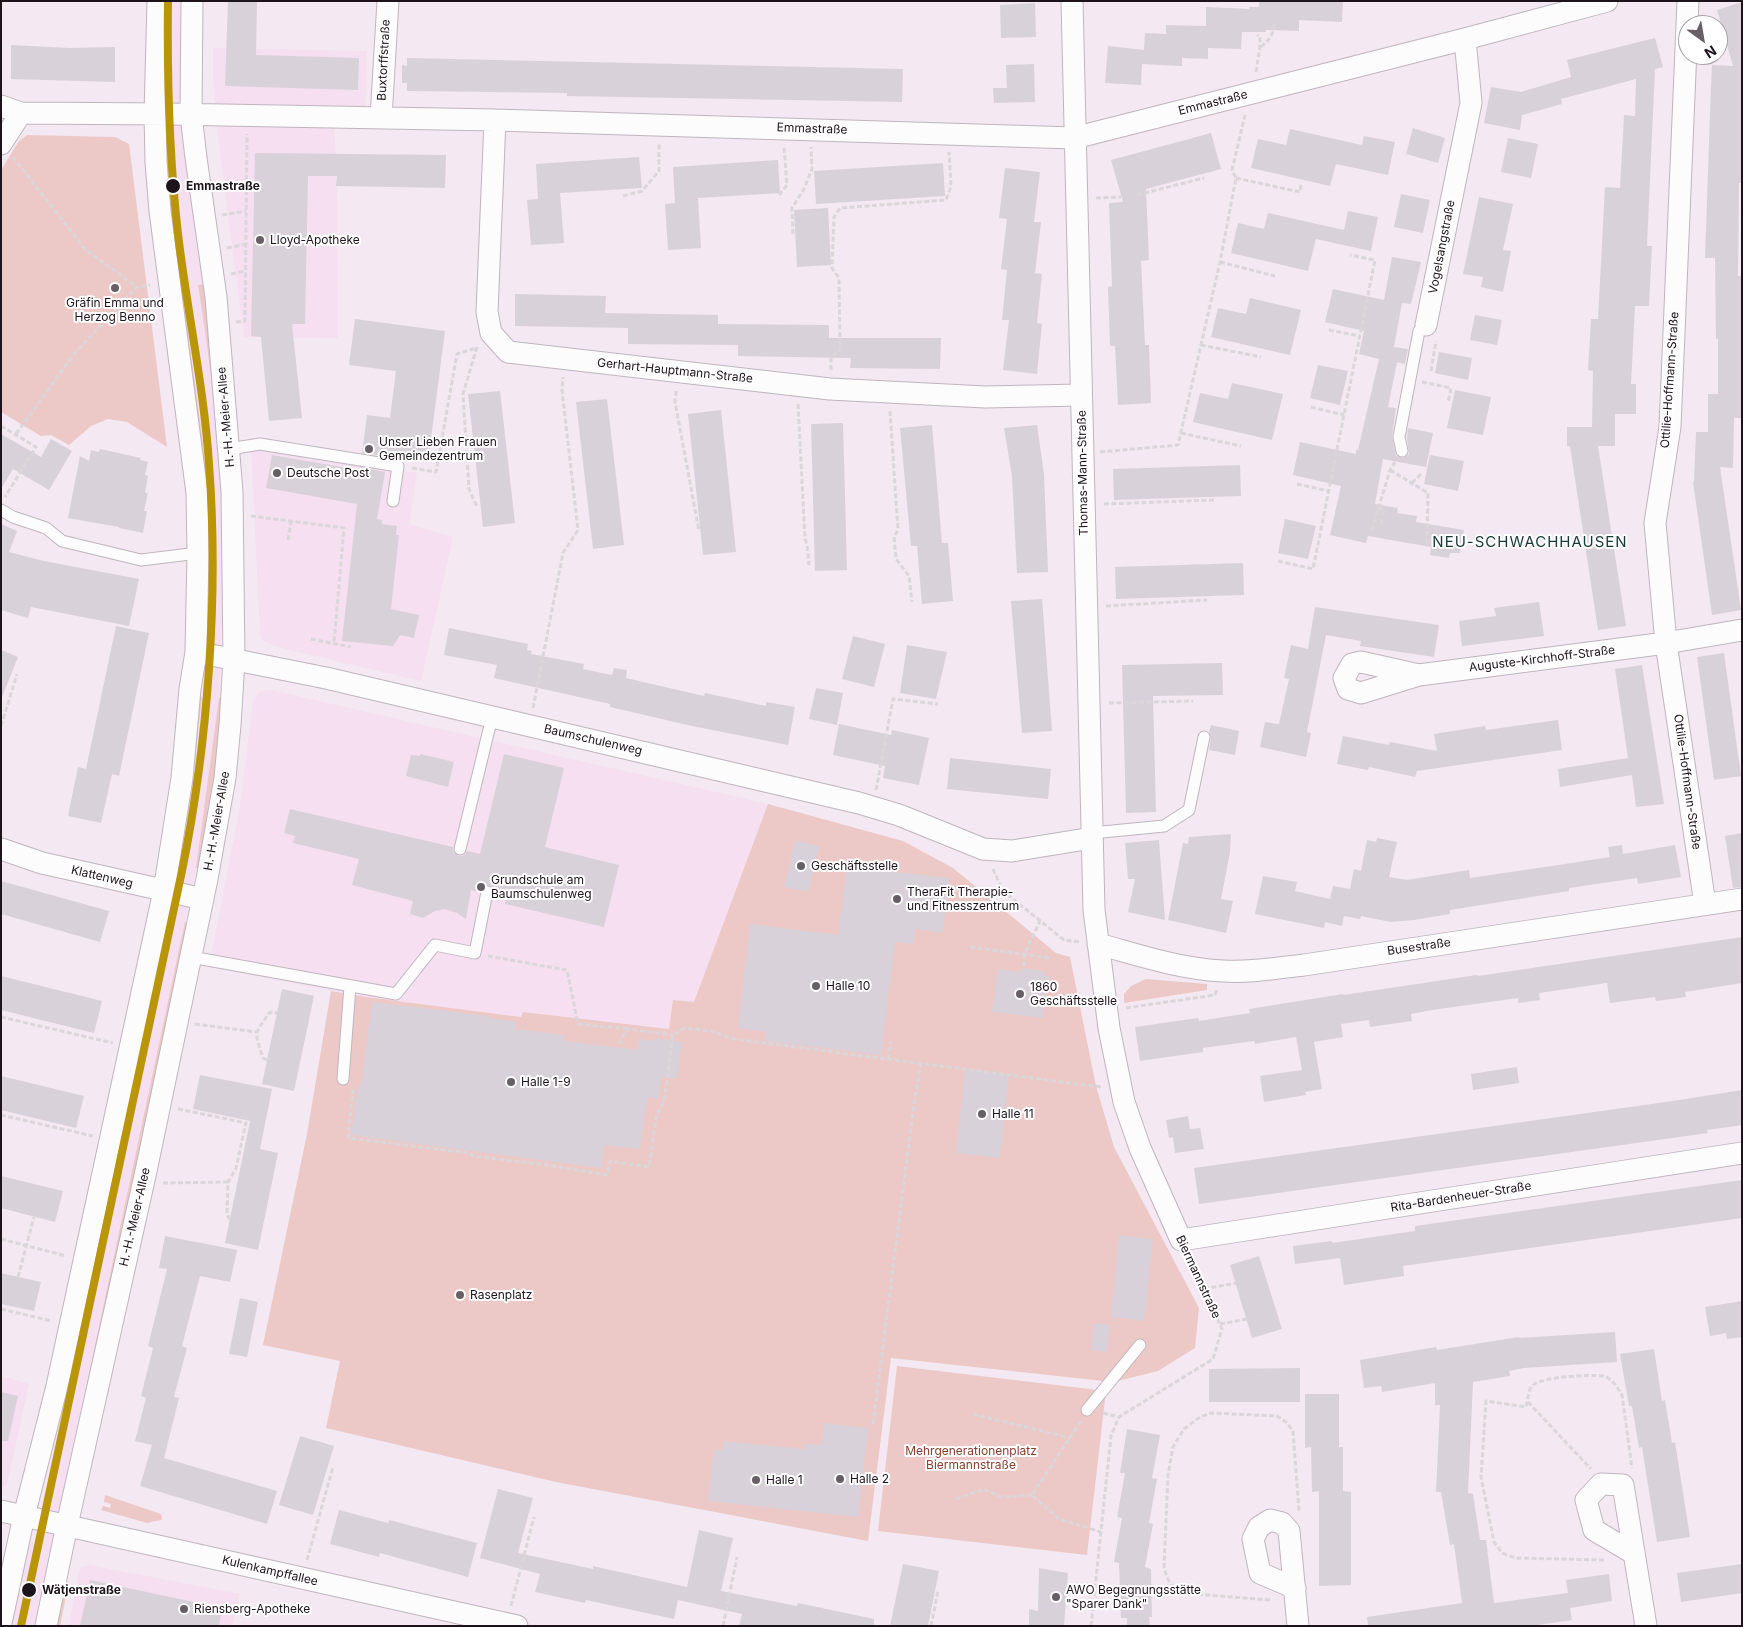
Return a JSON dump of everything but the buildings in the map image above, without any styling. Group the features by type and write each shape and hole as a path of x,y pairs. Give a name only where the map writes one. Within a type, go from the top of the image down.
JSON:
{"street":[{"path":"1,1623 24,1516 55,1395 164,891 182,778 190,688 196,652 197,493 160,211 155,114 158,1"},
{"name":"H.-H.-Meier-Allee","path":"46,1626 203,899 225,778 230,725 234,660 233,513 218,322 191,115 192,1"},
{"name":"Buxtorffstraße","path":"381,118 388,1"},
{"name":"Thomas-Mann-Straße","path":"1072,1 1088,704 1094,910 1098,944"},
{"name":"Emmastraße","path":"1,106 21,113 495,120 1074,138 1465,40 1607,1"},
{"name":"Ottilie-Hoffmann-Straße","path":"1688,1 1670,427 1655,524 1666,644 1705,904"},
{"name":"Vogelsangstraße","path":"1426,324 1471,103 1465,40"},
{"path":"2,144 21,113"},
{"name":"Gerhart-Hauptmann-Straße","path":"495,120 486,312 491,333 508,352 797,385 889,393 985,397 1081,395"},
{"name":"Auguste-Kirchhoff-Straße","path":"1419,675 1666,644 1742,630"},
{"name":"Baumschulenweg","path":"196,652 326,678 859,803 899,815 984,849 1012,851 1092,836"},
{"name":"Klattenweg","path":"1,849 42,863 203,899"},
{"name":"Busestraße","path":"1098,944 1168,964 1222,971 1257,971 1304,966 1742,899"},
{"name":"Biermannstraße","path":"1098,944 1107,1011 1124,1102 1140,1148 1181,1240"},
{"name":"Rita-Bardenheuer-Straße","path":"1181,1240 1742,1153"},
{"path":"1634,1556 1594,1530 1586,1500 1601,1484 1623,1486 1646,1626"},
{"path":"1,1511 24,1516"},
{"name":"Kulenkampffallee","path":"24,1516 512,1625"},
{"path":"1295,1594 1260,1573 1253,1539 1259,1527 1270,1520 1282,1523 1289,1531 1295,1594 1298,1626"}],"lane":[{"name":"Vogelsangstraße","path":"1402,451 1399,437 1419,330 1426,324"},
{"path":"229,449 260,444 398,466 393,500"},
{"path":"1,510 13,517 46,528 62,541 141,560 198,554"},
{"path":"460,849 492,717"},
{"path":"1092,836 1164,826 1189,810 1204,737"},
{"path":"191,957 396,994 435,945 475,953 487,892"},
{"path":"349,1081 350,986"},
{"path":"1087,1410 1140,1345"}],"path":[{"path":"1260,47 1270,39 1274,31 1274,22"},
{"path":"1082,453 1178,445 1220,262 1236,178 1232,170 1245,113 1253,93 1260,47 1260,37 1257,35"},
{"path":"218,322 245,321 248,116"},
{"path":"623,196 642,191 659,171 659,125"},
{"path":"779,194 787,185 782,129"},
{"path":"793,234 792,208 804,189 812,169 810,129"},
{"path":"831,356 840,350 839,278 832,268 834,217 840,208 946,200 951,186 949,134"},
{"path":"2,144 85,249 137,287"},
{"path":"1137,195 1204,178"},
{"path":"1236,178 1300,192 1301,185"},
{"path":"1278,561 1313,569 1360,336 1364,329 1375,260 1350,255"},
{"path":"1220,262 1276,276"},
{"path":"16,434 74,354 137,287 170,281"},
{"path":"477,507 469,489 463,394 486,312"},
{"path":"1426,324 1437,336 1431,371"},
{"path":"1329,330 1360,336"},
{"path":"1201,344 1261,357"},
{"path":"398,466 436,472 457,354 476,348"},
{"path":"529,726 563,553 578,530 562,390 565,359"},
{"path":"676,371 675,402 699,531"},
{"path":"1419,382 1451,388 1448,403"},
{"path":"797,385 805,539 809,566"},
{"path":"889,393 898,530 894,537 896,559 909,576 912,602"},
{"path":"1310,407 1344,415"},
{"path":"1,426 36,447 1,502"},
{"path":"1181,433 1242,446"},
{"path":"1372,530 1390,470 1402,451"},
{"path":"1390,470 1428,493 1427,545"},
{"path":"1412,483 1421,474"},
{"path":"1297,484 1328,491"},
{"path":"1084,505 1215,500"},
{"path":"1378,509 1384,510 1381,526"},
{"path":"233,513 344,528 334,643"},
{"path":"288,540 291,521"},
{"path":"1086,607 1207,600"},
{"path":"311,639 351,647"},
{"path":"1,726 17,674"},
{"path":"876,787 893,699 938,704"},
{"path":"1088,704 1193,701"},
{"path":"984,849 1002,890 1064,940 1098,944"},
{"path":"1024,966 1024,955 1040,920"},
{"path":"970,947 1050,958"},
{"path":"475,953 567,970 578,1024 673,1035 684,1028 711,1031 734,1039 1122,1090"},
{"path":"1107,1011 1215,995 1222,971"},
{"path":"268,1060 263,1058 256,1039 256,1032 270,1012 277,1013"},
{"path":"1,1017 130,1047"},
{"path":"177,1022 256,1032"},
{"path":"619,1044 627,1029"},
{"path":"349,1081 348,1138 469,1153 473,1156 607,1175 610,1161 649,1167 656,1113 664,1103 673,1035"},
{"path":"888,1059 891,1040"},
{"path":"873,1424 914,1104 921,1063"},
{"path":"160,1105 246,1123 236,1168 228,1182 228,1215 230,1218"},
{"path":"1,1115 110,1140"},
{"path":"143,1183 228,1182"},
{"path":"18,1277 34,1217"},
{"path":"1,1239 83,1260"},
{"name":"Biermannstraße","path":"1091,1626 1112,1436 1119,1417 1213,1359 1220,1338 1222,1329 1181,1240"},
{"path":"1204,1289 1236,1283"},
{"path":"1,1309 69,1326"},
{"path":"1220,1324 1247,1320"},
{"path":"1623,1486 1633,1474 1622,1395 1616,1384 1604,1376 1550,1378 1537,1382 1531,1386 1526,1407 1486,1401 1480,1478 1494,1542 1502,1553 1516,1558 1634,1556"},
{"path":"1528,1402 1596,1474 1601,1484"},
{"path":"1032,1495 1071,1438 1087,1410"},
{"path":"973,1414 1071,1438"},
{"path":"1289,1531 1299,1514 1293,1431 1286,1422 1277,1416 1211,1414 1200,1417 1184,1429 1173,1447 1168,1475 1164,1567 1167,1578 1173,1588 1182,1593 1272,1600 1295,1594"},
{"path":"302,1578 333,1467"},
{"path":"956,1498 984,1489 1001,1497 1032,1495 1059,1519 1101,1532"},
{"path":"512,1625 534,1517"},
{"path":"723,1626 737,1557"},
{"path":"931,1626 938,1591"}],"shaded area":[{"path":"161,1 180,1 182,91 205,284 198,286 209,352 222,492 224,550 219,698 211,778 196,868 61,1501 41,1626 7,1626 28,1545 34,1541 168,920 193,778 203,687 207,623 203,443 182,289 176,290 163,190"},
{"path":"213,48 367,51 365,118 334,118 337,196 338,338 244,337 220,153 213,81"},
{"path":"251,447 417,473 409,524 453,537 421,681 277,647 265,642 261,638"},
{"name":"Grundschule am Baumschulenweg","path":"271,690 768,804 694,1003 669,1029 523,1012 521,1017 366,997 209,967 240,806 253,702 260,691"},
{"path":"1,1376 29,1384 7,1484 1,1489"},
{"path":"89,1565 240,1594 232,1626 69,1626 79,1571 82,1567"}],"green space":[{"path":"27,135 115,137 129,144 167,447 127,422 108,419 91,426 69,445 51,435 41,436 1,412 1,170 19,141"},
{"path":"205,284 227,492 227,614 222,626 224,559 220,467 213,389 198,285"},
{"path":"182,289 203,443 207,493 176,290"},
{"path":"195,696 202,697 193,778 179,865 178,863"},
{"path":"219,698 227,698 216,778 199,868 196,868"},
{"path":"768,804 903,841 953,868 1056,953 1070,957 1096,1086 1114,1147 1199,1308 1195,1348 1158,1371 1113,1382 891,1358 868,1541 556,1482 326,1428 340,1361 263,1345 307,1134 331,991 521,1017 523,1012 669,1029 673,1000 694,1002"},
{"path":"185,921 188,926 74,1473 68,1472"},
{"path":"1146,979 1207,984 1207,990 1124,1003 1124,994 1131,986"},
{"name":"Mehrgenerationenplatz Biermannstraße","path":"897,1366 1106,1391 1087,1555 878,1531"},
{"path":"105,1495 161,1514 162,1518 161,1520 147,1523 101,1510 103,1506 110,1508 111,1504 104,1502"},
{"path":"66,1581 69,1582 60,1626 56,1626"}],"transit line":[{"path":"21,1626 182,871 199,772 205,721 212,617 212,514 207,435 182,263 172,176 169,117 168,1"}],"place":[{"name":"Emmastraße","path":"173,186"},
{"name":"Lloyd-Apotheke","path":"260,240"},
{"name":"Gräfin Emma und Herzog Benno","path":"115,288"},
{"name":"Unser Lieben Frauen Gemeindezentrum","path":"369,449"},
{"name":"Deutsche Post","path":"277,473"},
{"name":"Geschäftsstelle","path":"801,866"},
{"name":"Grundschule am Baumschulenweg","path":"481,887"},
{"name":"TheraFit Therapie- und Fitnesszentrum","path":"897,899"},
{"name":"Halle 10","path":"816,986"},
{"name":"1860 Geschäftsstelle","path":"1020,994"},
{"name":"Halle 1-9","path":"511,1082"},
{"name":"Halle 11","path":"982,1114"},
{"name":"Rasenplatz","path":"460,1295"},
{"name":"Halle 2","path":"840,1479"},
{"name":"Halle 1","path":"756,1480"},
{"name":"Wätjenstraße","path":"29,1590"},
{"name":"AWO Begegnungsstätte \"Sparer Dank\"","path":"1056,1597"},
{"name":"Riensberg-Apotheke","path":"184,1609"}],"district":[{"name":"NEU-SCHWACHHAUSEN","path":"1530,542"}]}
